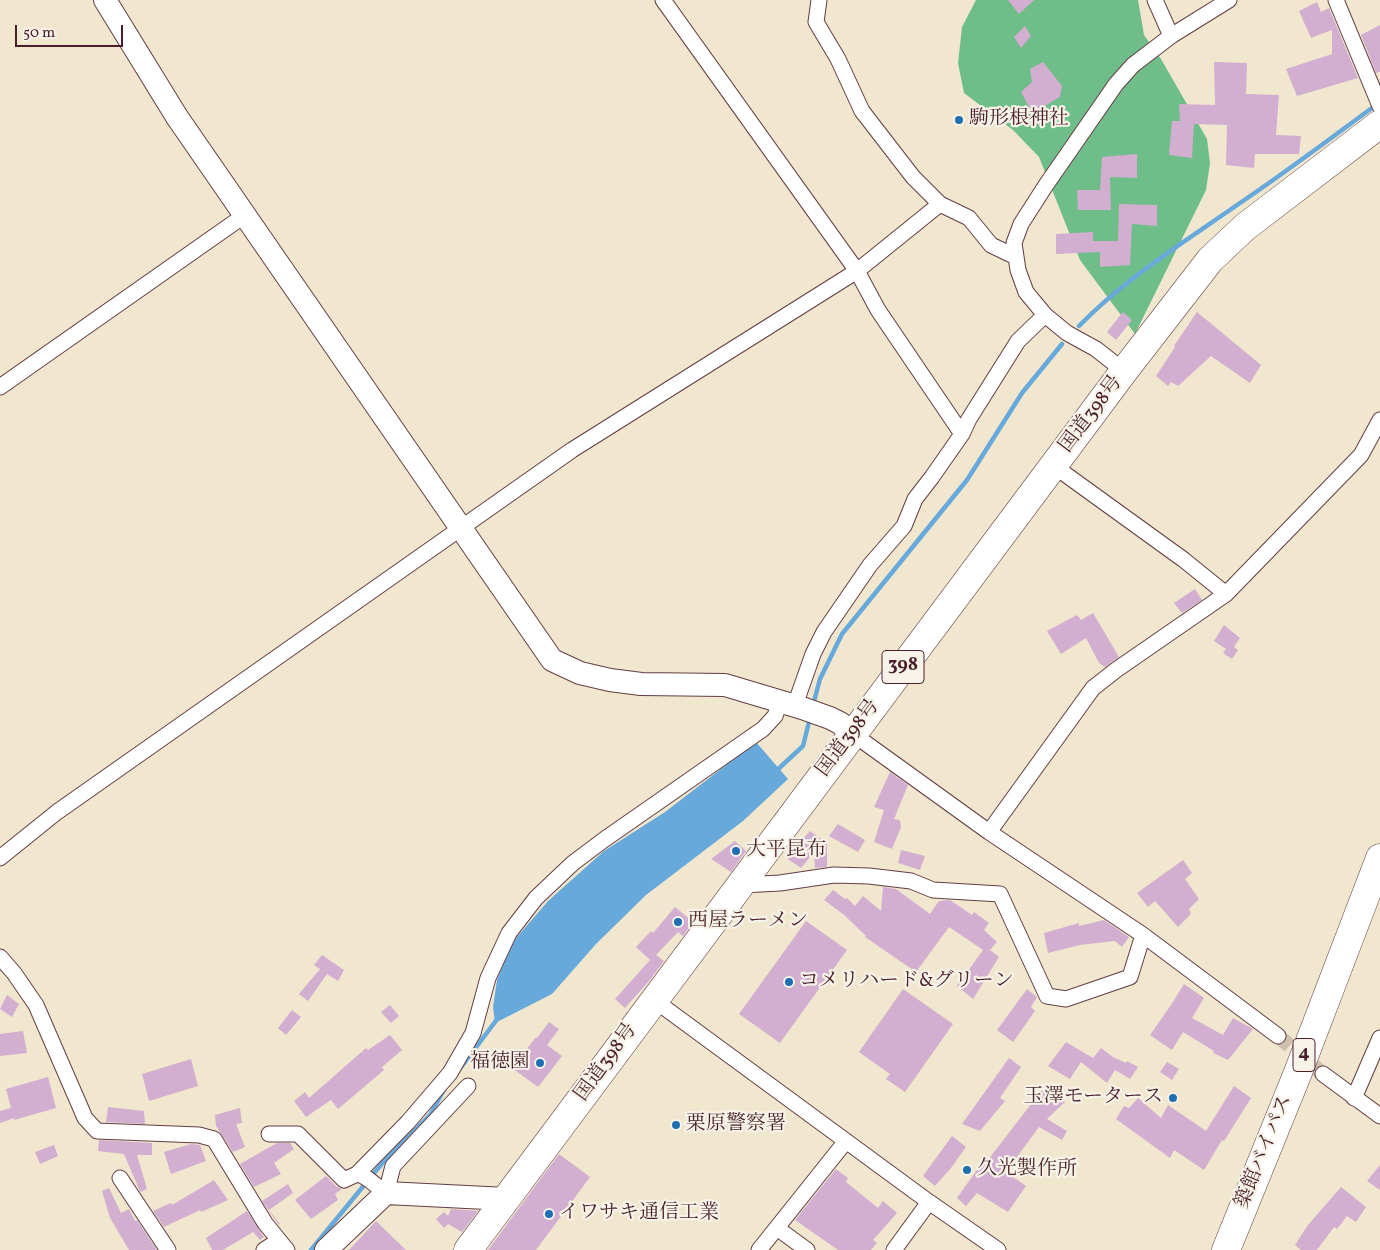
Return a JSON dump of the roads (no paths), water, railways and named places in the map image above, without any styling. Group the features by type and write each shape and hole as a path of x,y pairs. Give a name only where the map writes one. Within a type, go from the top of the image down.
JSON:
{"highway":[{"name":"国道398号","path":"468,1250 1124,371 1210,260 1244,227 1380,124"},
{"name":"築館バイパス","path":"1226,1250 1297,1075 1380,858"}],"street":[{"path":"105,0 177,117 552,660 580,673 610,680 642,684 725,685 840,722 853,734 989,832 1143,935 1278,1036"},
{"path":"663,0 858,271 878,310 962,434"},
{"path":"819,0 816,22 838,60 862,111 913,177 940,204 969,218 991,245 1016,258"},
{"path":"1155,0 1171,36"},
{"path":"1124,371 1096,349 1067,333 1045,314 1026,292 1018,270 1014,244 1022,224 1077,139 1098,112 1116,84 1133,65 1171,36 1229,0"},
{"path":"1336,0 1380,106"},
{"path":"0,858 57,812 572,450 858,271 940,204"},
{"path":"0,387 245,215"},
{"path":"269,1134 298,1134 344,1180 360,1175 450,1073 473,1033 488,978 509,933 536,898 597,845 763,729 775,716 792,705 824,632 870,565 904,526 915,499 962,434 969,419 1018,341 1045,314"},
{"path":"989,832 1093,688 1226,594 1361,455 1380,420"},
{"path":"1054,466 1184,560 1226,594"},
{"path":"742,885 834,875 869,876 911,881 933,890 1000,894 1047,996 1066,1000 1130,977 1143,935"},
{"path":"0,957 14,973 36,1005 86,1118 97,1131 199,1136 214,1139 249,1199 282,1245 264,1250"},
{"path":"654,1000 929,1202 998,1250"},
{"path":"1354,1098 1380,1038"},
{"path":"1323,1074 1380,1116"},
{"path":"326,1250 381,1190 393,1166 468,1086"},
{"path":"759,1250 846,1141"},
{"path":"360,1175 381,1190 507,1199"},
{"path":"120,1178 168,1250"},
{"path":"894,1250 929,1202"},
{"path":"777,1228 807,1250"}],"water":[{"path":"756,742 788,779 743,821 646,895 596,944 552,994 495,1023 493,1007 497,980 511,944 548,901 604,851 665,812"}],"waterway":[{"path":"1079,326 1097,308 1156,261 1376,105"},
{"path":"813,705 820,679 842,634 967,480 1022,393 1062,344"},
{"path":"775,772 803,746 810,718"},
{"path":"459,1070 498,1018"},
{"path":"311,1250 384,1161 430,1115 444,1090"}],"tunnel":[{"path":"1278,1036 1323,1074"}],"place":[{"name":"駒形根神社","path":"959,120"},
{"name":"大平昆布","path":"736,851"},
{"name":"西屋ラーメン","path":"678,922"},
{"name":"コメリハード&グリーン","path":"789,982"},
{"name":"福徳園","path":"540,1063"},
{"name":"玉澤モータース","path":"1173,1098"},
{"name":"栗原警察署","path":"676,1125"},
{"name":"久光製作所","path":"967,1170"},
{"name":"イワサキ通信工業","path":"549,1214"}]}
